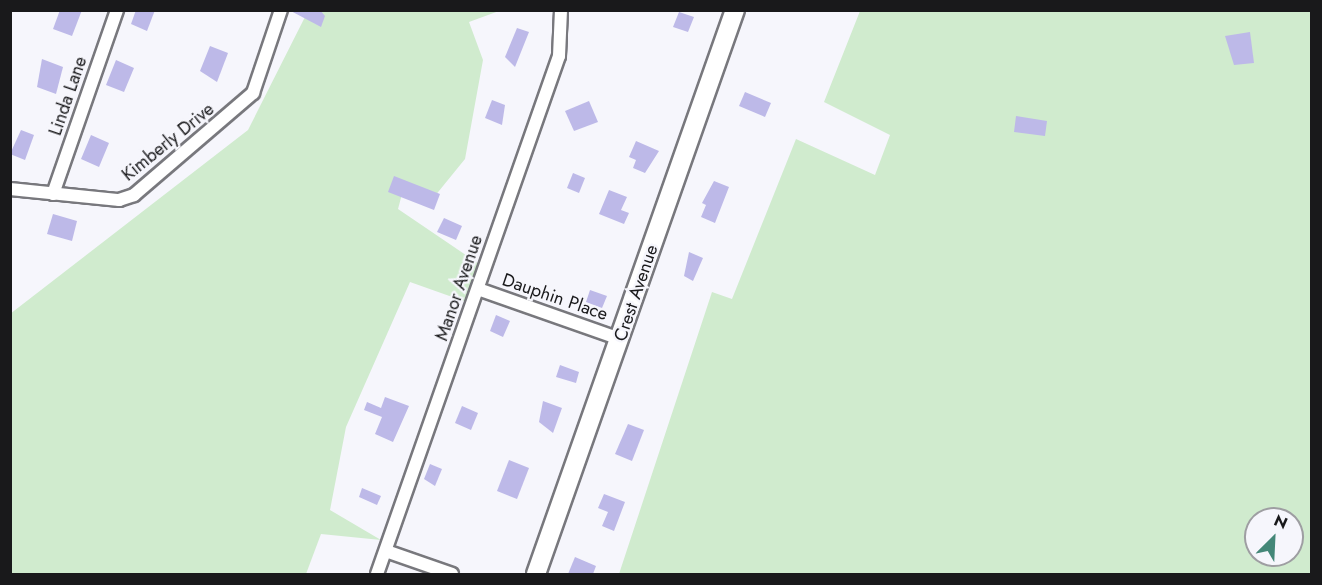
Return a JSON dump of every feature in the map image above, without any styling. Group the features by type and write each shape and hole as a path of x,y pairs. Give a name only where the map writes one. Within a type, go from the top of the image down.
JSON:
{"street":[{"name":"Linda Lane","path":"53,194 117,10"},
{"name":"Kimberly Drive","path":"10,189 119,200 135,195 247,100 281,10"},
{"name":"Manor Avenue","path":"377,574 559,56 561,10"},
{"name":"Crest Avenue","path":"536,574 735,10"},
{"name":"Dauphin Place","path":"478,289 620,339"},
{"path":"386,551 452,574"}],"green space":[{"path":"308,11 499,11 469,22 483,60 465,159 430,202 402,194 398,209 485,268 472,304 410,282 346,427 330,510 381,540 321,534 306,574 11,574 10,314 248,130"},
{"path":"860,11 1311,11 1311,574 619,574 712,292 732,299 796,139 875,175 890,135 824,102"}],"building":[{"path":"60,10 82,10 72,36 53,29"},
{"path":"136,10 155,10 147,31 131,24"},
{"path":"289,10 320,10 325,16 321,27"},
{"path":"679,12 694,17 688,32 673,27"},
{"path":"517,28 529,32 515,67 505,57"},
{"path":"1250,32 1254,63 1234,65 1225,36"},
{"path":"210,46 228,53 217,82 200,71"},
{"path":"42,59 63,67 56,94 37,87"},
{"path":"116,60 134,68 124,92 106,85"},
{"path":"745,92 771,103 765,117 739,106"},
{"path":"492,100 505,105 502,125 485,118"},
{"path":"589,101 598,122 574,131 565,111"},
{"path":"1016,116 1047,121 1045,136 1014,132"},
{"path":"21,130 34,135 25,160 10,154"},
{"path":"91,135 109,143 99,167 81,159"},
{"path":"636,141 659,151 645,173 633,168 636,160 629,157"},
{"path":"573,173 585,178 579,193 567,188"},
{"path":"394,176 440,194 434,210 388,192"},
{"path":"714,181 729,187 715,223 701,217 706,205 702,203"},
{"path":"609,190 627,197 621,210 629,213 624,224 599,214"},
{"path":"53,214 77,221 72,241 47,234"},
{"path":"444,218 462,226 456,240 437,232"},
{"path":"689,252 703,258 693,281 684,276"},
{"path":"590,290 607,296 602,308 586,302"},
{"path":"496,315 510,321 503,337 490,331"},
{"path":"560,365 579,372 576,383 556,377"},
{"path":"385,397 409,406 393,442 375,434 382,417 364,410 367,402 381,408"},
{"path":"543,401 562,408 553,433 539,422"},
{"path":"462,406 478,413 471,430 455,423"},
{"path":"628,424 644,430 632,461 615,454"},
{"path":"509,460 529,468 517,499 497,491"},
{"path":"430,464 442,469 435,486 424,479"},
{"path":"362,488 381,496 377,505 359,497"},
{"path":"604,494 625,502 614,531 602,526 608,512 598,508"},
{"path":"575,557 596,566 593,574 568,574"}]}
